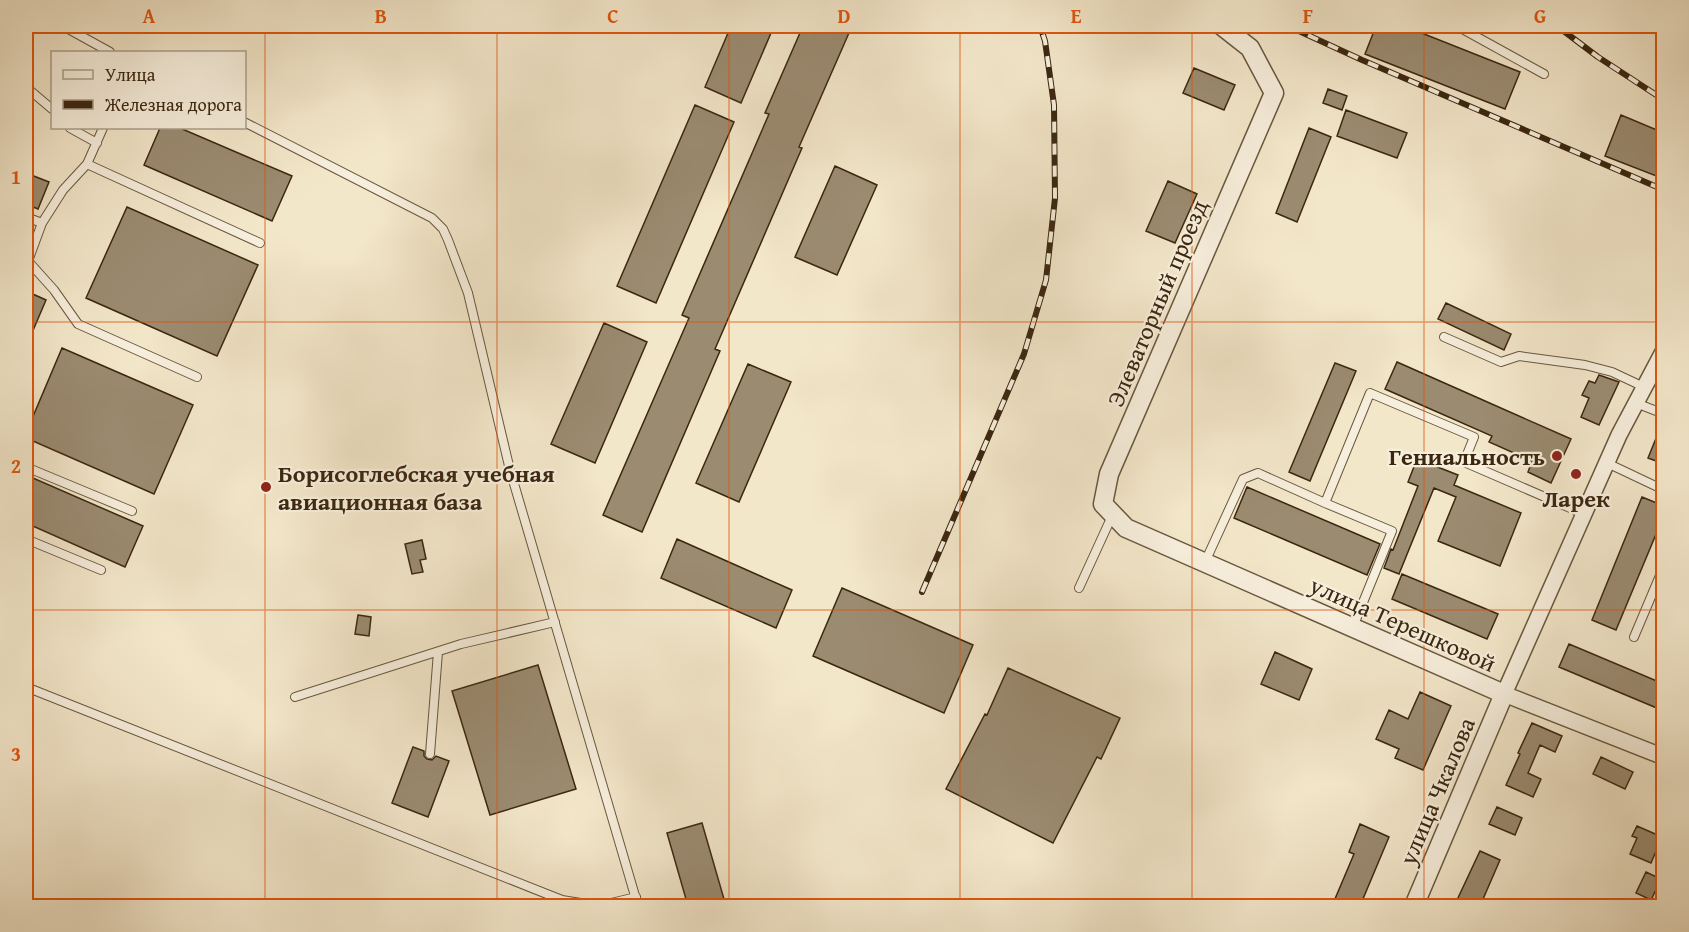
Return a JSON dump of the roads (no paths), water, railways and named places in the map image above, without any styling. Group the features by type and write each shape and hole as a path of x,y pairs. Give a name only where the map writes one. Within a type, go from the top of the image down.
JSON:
{"street":[{"name":"Элеваторный проезд","path":"1126,528 1103,504 1109,474 1274,93 1250,48 1222,26"},
{"path":"1504,694 1607,463 1644,387 1659,368 1664,351"},
{"name":"улица Терешковой","path":"1126,528 1504,694 1664,757"},
{"name":"улица Чкалова","path":"1414,906 1504,694"}],"lane":[{"path":"63,26 108,51"},
{"path":"1457,26 1544,74"},
{"path":"26,87 51,108"},
{"path":"246,123 432,218 443,229 468,293 510,470 638,906"},
{"path":"72,129 97,143"},
{"path":"103,129 87,164 63,190 42,223 28,261 54,290 78,324 197,377"},
{"path":"87,164 260,243"},
{"path":"26,218 42,223"},
{"path":"1444,337 1501,362 1519,356 1585,365 1612,372 1644,387"},
{"path":"1325,503 1370,393 1474,437 1464,462 1584,514"},
{"path":"1636,403 1664,414"},
{"path":"1607,463 1664,490"},
{"path":"26,467 132,511"},
{"path":"1204,563 1243,479 1258,473 1392,531 1353,628"},
{"path":"1079,588 1113,515"},
{"path":"26,539 102,570"},
{"path":"1634,636 1664,566"},
{"path":"295,697 461,644 555,622"},
{"path":"430,754 438,652"},
{"path":"26,687 562,900 599,906 636,897"}],"railway":[{"path":"922,592 1024,354 1046,280 1055,198 1054,105 1045,41 1040,26"},
{"path":"1288,26 1664,190"},
{"path":"1557,26 1598,57 1664,100"}],"place":[{"name":"Гениальность","path":"1557,456"},
{"name":"Ларек","path":"1576,474"},
{"name":"Борисоглебская учебная авиационная база","path":"266,487"}]}
